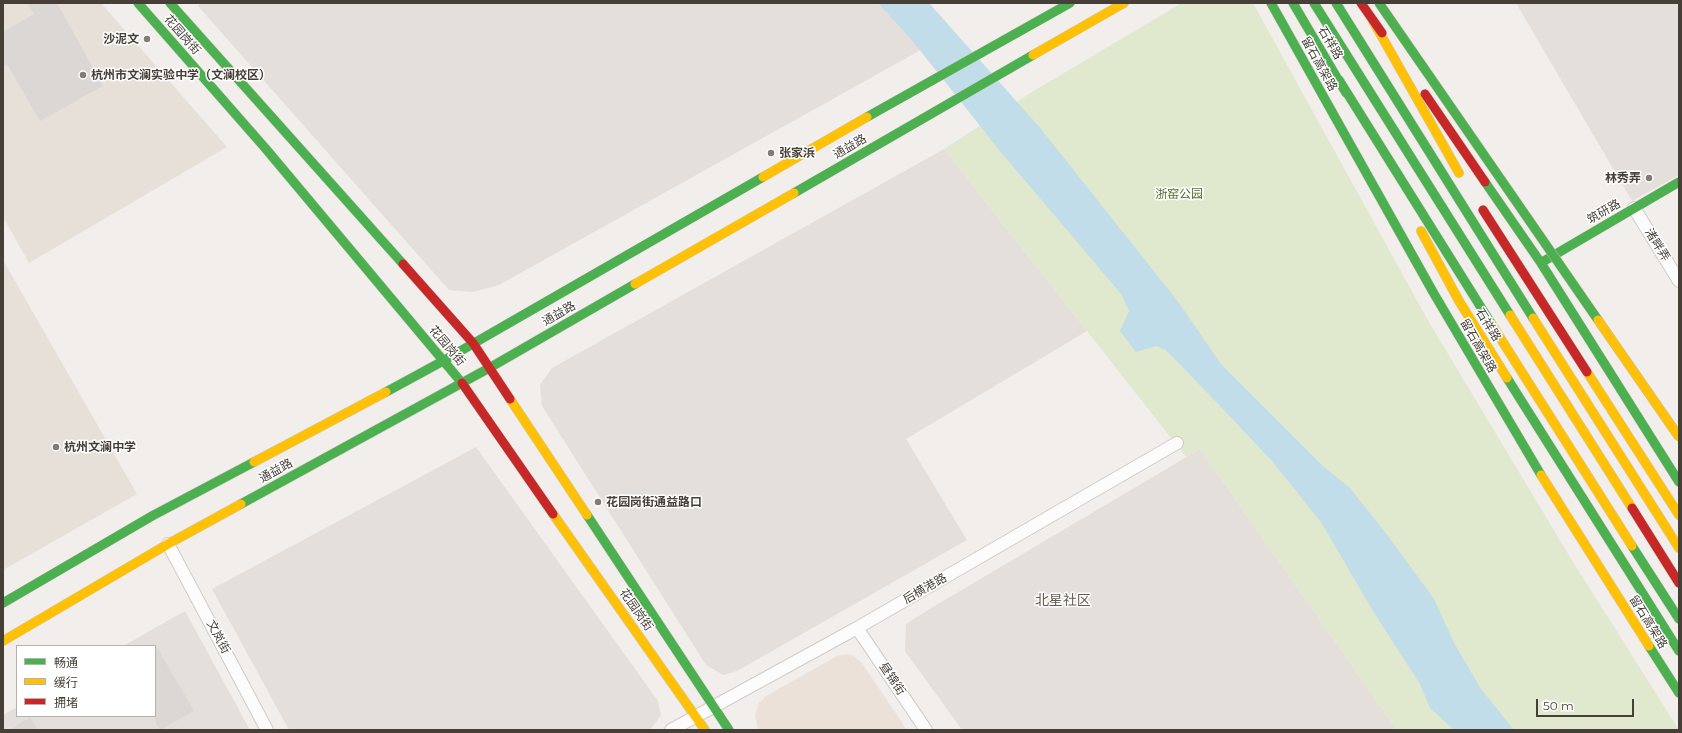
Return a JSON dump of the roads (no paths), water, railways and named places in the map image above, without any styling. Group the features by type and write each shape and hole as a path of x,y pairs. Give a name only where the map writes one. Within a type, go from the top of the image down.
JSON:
{"main road":[{"name":"花园岗街","path":"138,3 266,149 461,382 705,730"},
{"name":"花园岗街","path":"170,3 473,343 491,367 729,730"},
{"name":"通益路","path":"3,603 152,516 443,361 982,51 1070,3"},
{"name":"通益路","path":"3,641 168,544 461,382 491,367 1124,3"},
{"name":"留石高架路","path":"1271,3 1433,292 1522,444 1679,693"},
{"name":"石祥路","path":"1293,3 1339,80 1410,211"},
{"path":"1314,3 1679,583"},
{"path":"1336,3 1498,263 1679,548"},
{"path":"1361,3 1540,263 1679,482"},
{"path":"1379,3 1679,437"},
{"path":"1373,21 1465,183"},
{"path":"1339,80 1447,255 1679,619"},
{"name":"筑研路","path":"1540,263 1679,182"},
{"path":"1478,203 1679,515"},
{"name":"石祥路","path":"1418,225 1459,301 1679,651"}],"street":[{"name":"渚畔弄","path":"1634,208 1679,281"},
{"name":"后横港路","path":"671,730 857,628 1177,443"},
{"name":"文岚街","path":"168,544 267,730"},
{"name":"昼锦街","path":"857,628 926,730"}],"water":[{"path":"878,3 929,3 1041,129 1179,303 1221,364 1323,466 1350,488 1388,536 1434,599 1454,643 1481,689 1514,730 1454,730 1430,708 1420,684 1373,611 1321,522 1273,462 1166,350 1156,346 1136,352 1120,331 1129,311 1122,295 1000,151 911,39"}],"place":[{"name":"沙泥文","path":"147,39"},
{"name":"杭州市文澜实验中学（文澜校区）","path":"83,75"},
{"name":"张家浜","path":"771,153"},
{"name":"林秀弄","path":"1649,178"},
{"name":"杭州文澜中学","path":"56,447"},
{"name":"花园岗街通益路口","path":"598,502"}],"district":[{"name":"北星社区","path":"1063,601"}],"park label":[{"name":"浙窑公园","path":"1179,194"}]}
